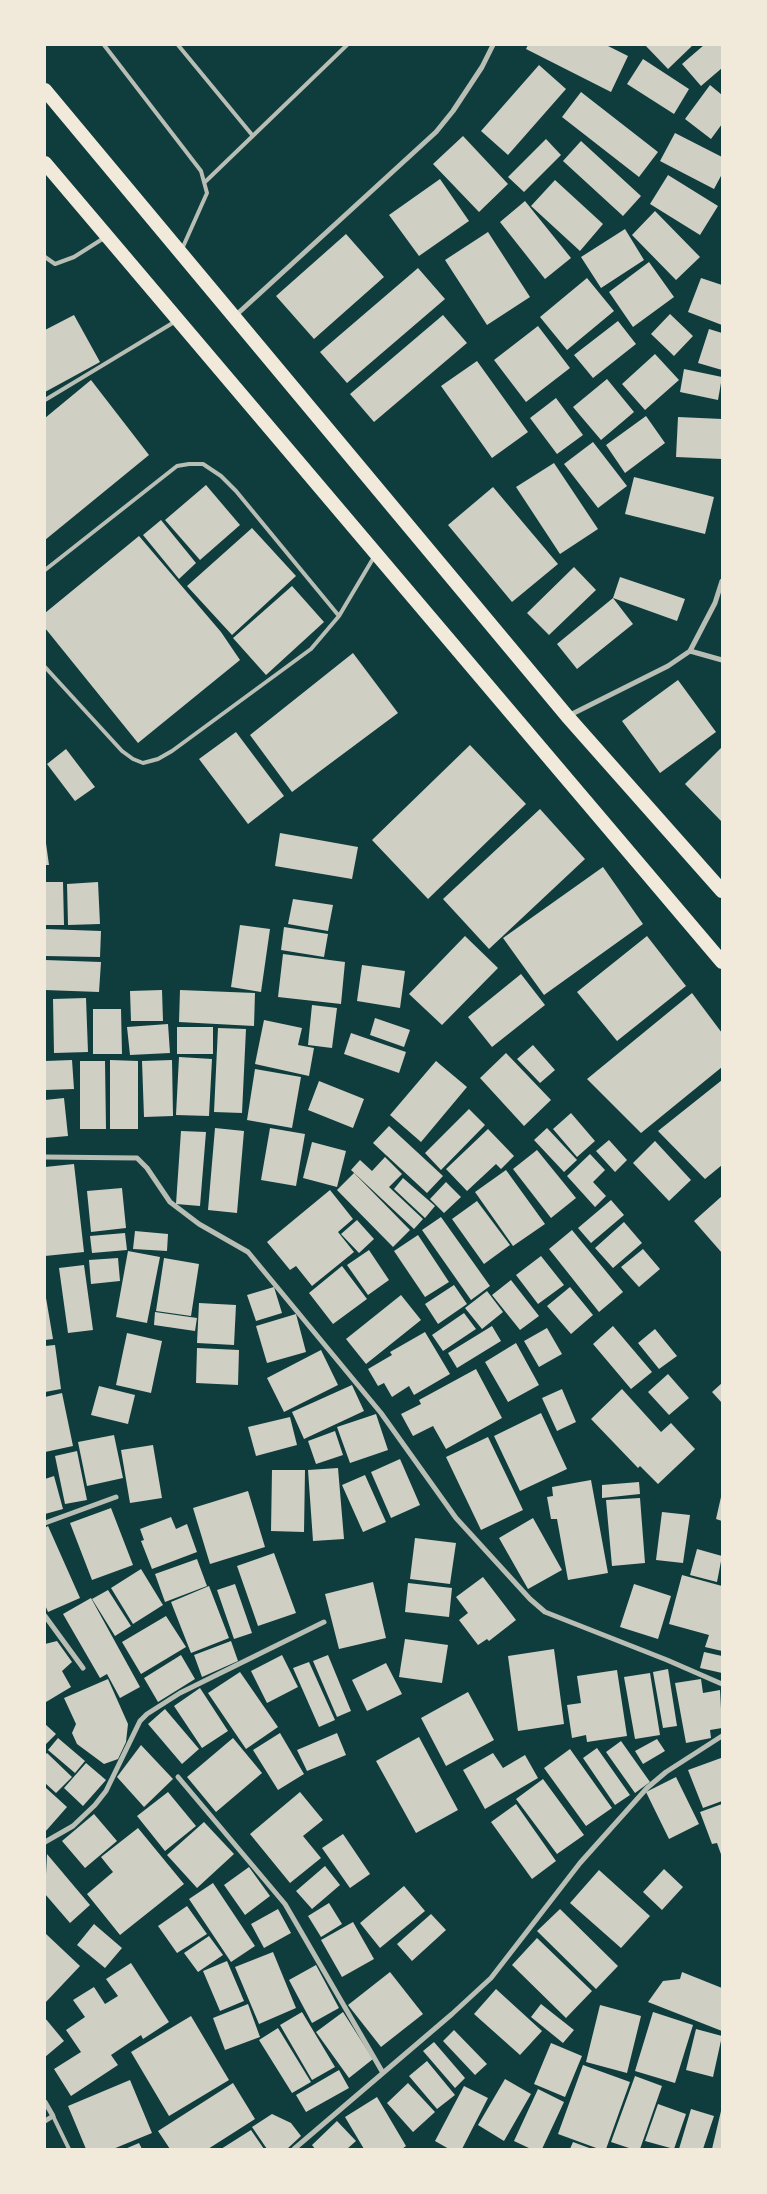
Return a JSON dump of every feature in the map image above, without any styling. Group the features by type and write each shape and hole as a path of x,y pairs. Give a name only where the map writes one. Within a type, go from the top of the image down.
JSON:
{"highway":[{"path":"45,90 567,716 722,891"},
{"path":"45,163 722,962"}],"street":[{"path":"235,317 436,132 453,111 482,67 493,45"},
{"path":"567,716 668,666 690,651 715,603 722,581"},
{"path":"690,651 722,660"},
{"path":"45,1157 137,1158 147,1168 170,1202 199,1224 248,1252 381,1413 456,1518 530,1599 545,1612 667,1660 722,1684"},
{"path":"45,1523 116,1497"},
{"path":"45,1616 83,1668"},
{"path":"45,1842 73,1826 95,1805 106,1791 140,1721 147,1714 180,1693 324,1622"},
{"path":"294,2149 452,2014 491,1978 563,1884 647,1788 666,1772 722,1736"},
{"path":"178,1777 288,1908 383,2073"},
{"path":"45,2102 53,2116 45,2121"}],"lane":[{"path":"104,45 202,171 207,193 180,252"},
{"path":"178,45 253,136"},
{"path":"206,182 347,45"},
{"path":"45,257 55,264 64,261 74,257 107,236"},
{"path":"45,400 178,320"},
{"path":"45,570 177,466 203,464 221,476 236,491 339,616"},
{"path":"45,667 122,751 133,760 142,763 158,759 172,751 312,649 339,616 377,553"},
{"path":"53,2116 69,2149"}],"building":[{"path":"528,45 606,45 628,56 611,92 526,49"},
{"path":"645,45 693,45 668,69"},
{"path":"704,45 722,45 722,68 701,86 682,64"},
{"path":"643,59 689,89 674,114 627,84"},
{"path":"539,65 566,89 508,155 481,131"},
{"path":"710,85 722,95 722,124 711,139 685,119"},
{"path":"581,92 658,152 639,177 562,117"},
{"path":"675,133 722,157 722,174 714,189 660,161"},
{"path":"463,136 508,184 479,212 433,164"},
{"path":"546,139 561,155 524,192 508,177"},
{"path":"581,141 641,196 623,216 563,161"},
{"path":"668,175 718,206 700,235 650,204"},
{"path":"440,179 469,221 419,256 389,215"},
{"path":"555,180 603,224 580,251 531,206"},
{"path":"525,201 571,258 545,279 500,222"},
{"path":"655,211 700,257 676,280 632,235"},
{"path":"625,229 644,260 601,288 581,257"},
{"path":"488,232 530,297 487,325 445,260"},
{"path":"346,234 384,277 314,339 276,296"},
{"path":"649,262 674,297 633,327 609,292"},
{"path":"418,268 445,299 347,383 320,352"},
{"path":"587,278 614,311 567,350 540,317"},
{"path":"701,278 722,285 722,325 688,312"},
{"path":"670,314 693,336 674,356 651,334"},
{"path":"74,315 100,362 45,392 45,330"},
{"path":"443,315 467,343 374,422 350,394"},
{"path":"618,321 636,344 593,378 574,355"},
{"path":"538,326 570,368 526,402 494,360"},
{"path":"709,329 722,333 722,370 698,363"},
{"path":"655,354 679,380 645,410 622,384"},
{"path":"477,361 528,432 492,458 441,386"},
{"path":"684,369 722,377 718,400 680,392"},
{"path":"607,379 634,412 601,440 573,407"},
{"path":"91,380 149,455 45,540 45,418"},
{"path":"556,398 583,435 557,454 530,418"},
{"path":"646,416 665,443 625,473 606,445"},
{"path":"678,417 722,419 722,459 676,457"},
{"path":"593,442 627,486 598,508 564,464"},
{"path":"554,463 598,529 560,554 516,487"},
{"path":"634,477 714,497 705,534 625,514"},
{"path":"206,485 240,525 200,560 165,520"},
{"path":"493,487 558,564 512,602 448,525"},
{"path":"161,520 196,563 179,579 143,535"},
{"path":"252,528 296,576 232,635 187,586"},
{"path":"139,536 221,632 240,660 138,743 45,628 45,613"},
{"path":"574,567 596,590 549,635 527,613"},
{"path":"620,577 685,599 677,621 613,598"},
{"path":"292,586 324,622 266,675 233,638"},
{"path":"613,598 633,624 577,669 557,644"},
{"path":"353,653 398,713 292,792 250,735"},
{"path":"678,680 716,732 660,773 622,721"},
{"path":"236,732 284,796 248,824 199,759"},
{"path":"470,745 526,804 428,899 372,840"},
{"path":"722,747 722,822 685,784"},
{"path":"66,749 95,787 75,801 47,764"},
{"path":"540,809 585,859 489,949 443,899"},
{"path":"280,833 358,847 352,879 275,866"},
{"path":"45,836 49,865 45,865"},
{"path":"603,867 643,924 544,995 503,938"},
{"path":"45,882 63,882 64,925 45,925"},
{"path":"98,882 100,924 68,925 67,884"},
{"path":"293,899 333,905 328,931 288,924"},
{"path":"240,925 270,929 261,992 231,987"},
{"path":"284,927 328,934 324,957 281,950"},
{"path":"45,929 101,931 100,957 45,956"},
{"path":"465,936 498,968 442,1025 409,994"},
{"path":"647,936 686,986 617,1041 577,992"},
{"path":"283,954 345,962 341,1004 278,997"},
{"path":"45,960 101,962 99,992 45,990"},
{"path":"362,965 405,971 400,1008 357,1001"},
{"path":"521,974 545,1005 492,1047 468,1017"},
{"path":"162,990 163,1021 131,1021 130,991"},
{"path":"180,990 255,993 254,1026 179,1022"},
{"path":"692,993 722,1033 722,1067 641,1133 587,1079"},
{"path":"86,998 88,1052 54,1053 53,999"},
{"path":"312,1005 337,1008 332,1048 308,1045"},
{"path":"93,1009 121,1009 122,1054 93,1054"},
{"path":"375,1018 410,1030 404,1047 370,1035"},
{"path":"264,1020 302,1028 298,1045 314,1048 309,1076 255,1064"},
{"path":"168,1024 170,1053 130,1055 127,1027"},
{"path":"177,1027 213,1027 213,1054 177,1054"},
{"path":"218,1028 246,1029 242,1113 214,1112"},
{"path":"351,1033 406,1052 399,1073 344,1054"},
{"path":"533,1045 555,1070 540,1083 517,1059"},
{"path":"506,1053 551,1100 524,1126 480,1078"},
{"path":"179,1057 212,1059 209,1116 176,1115"},
{"path":"72,1060 74,1089 45,1090 45,1061"},
{"path":"110,1060 138,1061 138,1129 110,1129"},
{"path":"172,1060 173,1116 144,1117 142,1061"},
{"path":"80,1061 105,1061 106,1129 80,1129"},
{"path":"436,1061 467,1087 421,1142 390,1115"},
{"path":"255,1069 301,1077 292,1128 247,1120"},
{"path":"722,1080 722,1165 705,1179 658,1131"},
{"path":"319,1081 364,1099 353,1128 308,1110"},
{"path":"64,1098 68,1136 45,1138 45,1100"},
{"path":"469,1109 485,1125 441,1170 425,1153"},
{"path":"571,1113 595,1141 577,1157 553,1129"},
{"path":"389,1126 443,1176 427,1193 373,1143"},
{"path":"215,1128 244,1131 237,1213 208,1210"},
{"path":"270,1128 305,1134 296,1186 261,1180"},
{"path":"547,1128 577,1160 564,1172 534,1140"},
{"path":"488,1129 514,1156 501,1169 496,1164 467,1191 446,1169"},
{"path":"181,1131 206,1132 200,1206 176,1204"},
{"path":"609,1140 627,1160 615,1172 596,1151"},
{"path":"655,1141 691,1180 669,1201 633,1163"},
{"path":"312,1142 346,1151 337,1187 303,1178"},
{"path":"537,1150 576,1198 551,1218 513,1169"},
{"path":"590,1154 605,1170 593,1182 606,1196 595,1207 567,1176"},
{"path":"385,1157 402,1174 389,1187 423,1219 414,1229 351,1170 360,1160 372,1171"},
{"path":"74,1164 84,1252 45,1256 45,1167"},
{"path":"506,1170 545,1224 513,1246 475,1192"},
{"path":"354,1173 410,1230 393,1247 337,1190"},
{"path":"403,1178 435,1206 425,1218 394,1189"},
{"path":"446,1182 461,1197 444,1213 430,1199"},
{"path":"122,1188 126,1228 91,1232 87,1191"},
{"path":"330,1190 353,1219 338,1232 354,1252 312,1286 296,1266 290,1270 267,1242"},
{"path":"722,1196 722,1253 694,1221"},
{"path":"611,1200 624,1215 591,1243 578,1228"},
{"path":"477,1201 510,1245 484,1264 452,1219"},
{"path":"441,1217 490,1286 471,1300 422,1230"},
{"path":"357,1220 374,1239 359,1253 341,1234"},
{"path":"624,1222 642,1243 613,1268 595,1248"},
{"path":"572,1230 623,1292 599,1312 549,1249"},
{"path":"135,1231 168,1234 167,1251 133,1249"},
{"path":"125,1233 127,1250 92,1253 90,1236"},
{"path":"418,1235 449,1282 425,1297 394,1251"},
{"path":"643,1249 660,1269 639,1287 621,1267"},
{"path":"369,1250 389,1280 368,1295 347,1265"},
{"path":"128,1251 160,1257 147,1323 116,1317"},
{"path":"541,1256 564,1285 538,1304 516,1275"},
{"path":"118,1258 120,1281 91,1284 89,1260"},
{"path":"164,1258 199,1264 191,1316 156,1311"},
{"path":"84,1265 93,1330 68,1333 59,1268"},
{"path":"342,1266 367,1299 333,1324 309,1293"},
{"path":"511,1280 539,1316 520,1330 492,1295"},
{"path":"454,1285 467,1304 438,1324 425,1304"},
{"path":"274,1287 282,1313 256,1321 247,1295"},
{"path":"570,1287 593,1315 571,1334 547,1306"},
{"path":"487,1291 503,1312 482,1329 465,1308"},
{"path":"45,1292 53,1339 45,1340"},
{"path":"401,1295 421,1320 366,1364 346,1339"},
{"path":"199,1303 236,1305 234,1345 197,1343"},
{"path":"155,1312 197,1318 195,1331 154,1325"},
{"path":"464,1313 476,1329 443,1351 432,1335"},
{"path":"296,1314 306,1352 267,1363 256,1326"},
{"path":"492,1326 501,1341 457,1368 448,1353"},
{"path":"613,1326 652,1372 631,1389 593,1344"},
{"path":"547,1328 562,1354 539,1367 524,1341"},
{"path":"655,1329 677,1356 659,1369 638,1343"},
{"path":"425,1332 450,1374 414,1395 409,1386 392,1397 384,1383 378,1386 368,1369 392,1355 390,1352"},
{"path":"127,1333 162,1341 151,1393 116,1385"},
{"path":"516,1343 539,1385 508,1402 485,1362"},
{"path":"55,1345 61,1389 45,1392 45,1346"},
{"path":"197,1348 239,1350 238,1385 196,1383"},
{"path":"321,1350 338,1385 284,1412 267,1378"},
{"path":"476,1369 502,1418 446,1449 433,1426 413,1436 401,1414 421,1404 419,1400"},
{"path":"668,1374 689,1398 669,1415 648,1392"},
{"path":"722,1383 722,1403 712,1392"},
{"path":"352,1385 364,1411 304,1439 292,1412"},
{"path":"99,1386 135,1395 128,1424 91,1415"},
{"path":"562,1389 576,1422 557,1431 542,1398"},
{"path":"622,1389 661,1432 671,1423 695,1449 658,1484 640,1466 638,1468 591,1419"},
{"path":"62,1393 73,1446 45,1452 45,1397"},
{"path":"541,1413 567,1469 520,1491 494,1436"},
{"path":"376,1414 388,1450 350,1463 337,1427"},
{"path":"290,1417 297,1445 256,1456 248,1427"},
{"path":"335,1431 343,1455 316,1464 308,1441"},
{"path":"114,1435 123,1478 87,1486 78,1442"},
{"path":"488,1437 523,1510 481,1530 446,1457"},
{"path":"153,1445 162,1498 130,1503 121,1450"},
{"path":"77,1451 87,1500 65,1504 55,1456"},
{"path":"400,1459 420,1505 391,1518 371,1472"},
{"path":"338,1468 344,1539 313,1541 308,1470"},
{"path":"272,1470 305,1470 304,1532 271,1531"},
{"path":"365,1475 386,1522 363,1532 342,1485"},
{"path":"54,1476 63,1509 45,1514 45,1479"},
{"path":"591,1480 608,1573 568,1580 557,1519 551,1519 547,1497 553,1496 552,1487"},
{"path":"639,1482 640,1494 602,1498 602,1485"},
{"path":"248,1491 265,1547 210,1564 193,1508"},
{"path":"722,1497 722,1521 716,1519"},
{"path":"640,1498 645,1563 612,1566 606,1500"},
{"path":"111,1508 133,1565 92,1580 70,1523"},
{"path":"662,1512 690,1515 683,1563 656,1560"},
{"path":"171,1517 176,1529 187,1524 197,1552 152,1569 141,1541 144,1540 140,1529"},
{"path":"533,1518 562,1570 528,1589 499,1538"},
{"path":"48,1526 80,1598 48,1612 45,1605 45,1528"},
{"path":"415,1538 456,1543 450,1584 410,1579"},
{"path":"697,1549 722,1556 717,1582 690,1575"},
{"path":"274,1553 296,1613 258,1626 237,1566"},
{"path":"197,1559 207,1586 165,1602 155,1574"},
{"path":"141,1569 163,1605 133,1624 111,1588"},
{"path":"682,1575 722,1586 722,1651 705,1647 709,1635 669,1624"},
{"path":"483,1577 516,1620 489,1641 487,1639 478,1645 459,1620 468,1613 456,1597"},
{"path":"373,1582 386,1638 339,1649 325,1594"},
{"path":"408,1583 452,1588 449,1617 405,1612"},
{"path":"235,1584 252,1633 234,1639 217,1590"},
{"path":"634,1584 671,1596 658,1639 620,1627"},
{"path":"209,1586 229,1638 191,1653 171,1602"},
{"path":"108,1590 131,1626 115,1636 92,1599"},
{"path":"91,1598 140,1687 120,1698 107,1674 100,1678 63,1614"},
{"path":"166,1616 186,1647 141,1674 122,1642"},
{"path":"405,1639 448,1645 442,1683 399,1677"},
{"path":"57,1641 72,1662 62,1671 71,1687 46,1702 45,1644"},
{"path":"231,1641 238,1661 202,1677 194,1655"},
{"path":"554,1649 564,1724 518,1731 508,1656"},
{"path":"704,1652 722,1656 722,1673 700,1668"},
{"path":"181,1655 195,1679 158,1702 144,1678"},
{"path":"282,1655 298,1687 267,1703 251,1671"},
{"path":"328,1655 351,1711 337,1717 313,1661"},
{"path":"309,1662 335,1720 319,1727 293,1668"},
{"path":"386,1663 402,1694 367,1711 352,1680"},
{"path":"668,1669 677,1726 663,1728 653,1672"},
{"path":"617,1670 627,1736 587,1742 586,1735 572,1738 567,1705 581,1703 577,1676"},
{"path":"240,1672 278,1727 246,1749 208,1693"},
{"path":"650,1673 660,1735 635,1739 624,1677"},
{"path":"108,1679 128,1724 126,1742 118,1759 104,1764 77,1744 72,1733 76,1724 64,1698"},
{"path":"701,1679 703,1693 720,1690 722,1728 710,1730 711,1738 686,1743 675,1683"},
{"path":"200,1688 228,1731 202,1748 174,1706"},
{"path":"468,1692 494,1740 446,1766 421,1718"},
{"path":"165,1709 199,1749 182,1764 148,1724"},
{"path":"45,1724 56,1734 45,1745"},
{"path":"280,1733 304,1774 278,1790 253,1750"},
{"path":"337,1733 346,1755 307,1771 297,1750"},
{"path":"419,1737 458,1810 416,1833 376,1761"},
{"path":"58,1738 85,1761 75,1773 48,1750"},
{"path":"233,1738 262,1773 216,1812 187,1777"},
{"path":"657,1739 665,1751 643,1764 635,1751"},
{"path":"621,1741 650,1782 635,1793 606,1752"},
{"path":"141,1745 173,1779 144,1807 117,1777"},
{"path":"597,1748 630,1795 615,1805 583,1758"},
{"path":"570,1749 612,1808 586,1826 544,1768"},
{"path":"47,1753 72,1777 56,1793 45,1783 45,1755"},
{"path":"493,1753 503,1768 525,1755 538,1778 485,1809 463,1770"},
{"path":"721,1758 722,1801 703,1808 688,1770"},
{"path":"86,1763 106,1780 83,1806 64,1788"},
{"path":"676,1777 699,1824 669,1839 646,1792"},
{"path":"543,1779 584,1835 557,1854 516,1799"},
{"path":"45,1787 67,1807 45,1832"},
{"path":"168,1792 196,1826 165,1851 137,1816"},
{"path":"300,1792 323,1820 303,1836 321,1858 290,1883 250,1834"},
{"path":"516,1804 556,1861 532,1879 491,1822"},
{"path":"722,1804 722,1857 717,1843 712,1844 700,1812"},
{"path":"94,1814 117,1841 85,1868 62,1841"},
{"path":"204,1822 234,1854 197,1888 167,1855"},
{"path":"138,1828 184,1884 120,1935 87,1894 113,1872 101,1857"},
{"path":"343,1834 370,1874 350,1888 322,1848"},
{"path":"47,1854 90,1905 70,1923 45,1894"},
{"path":"325,1866 340,1885 312,1909 296,1891"},
{"path":"249,1867 270,1896 245,1915 224,1885"},
{"path":"664,1869 683,1887 662,1910 643,1892"},
{"path":"599,1870 650,1916 621,1948 570,1903"},
{"path":"213,1883 255,1946 231,1962 189,1899"},
{"path":"404,1886 425,1911 380,1948 360,1923"},
{"path":"329,1903 342,1924 321,1937 308,1916"},
{"path":"187,1906 207,1934 177,1953 158,1926"},
{"path":"278,1909 291,1933 264,1948 251,1924"},
{"path":"560,1909 618,1966 596,1989 537,1931"},
{"path":"431,1914 446,1930 412,1961 397,1944"},
{"path":"353,1922 374,1959 342,1977 321,1940"},
{"path":"94,1924 122,1948 105,1968 77,1945"},
{"path":"45,1933 80,1966 45,2003"},
{"path":"209,1936 223,1955 198,1972 184,1953"},
{"path":"537,1938 592,1991 566,2018 512,1965"},
{"path":"273,1952 296,2008 259,2024 235,1967"},
{"path":"227,1961 244,2001 220,2011 203,1971"},
{"path":"131,1963 169,2022 143,2039 141,2035 111,2055 118,2065 71,2096 54,2069 81,2052 66,2030 85,2017 73,2000 94,1987 105,2004 118,1996 106,1979"},
{"path":"316,1965 339,2008 312,2023 289,1980"},
{"path":"390,1972 423,2014 381,2047 348,2005"},
{"path":"682,1972 722,1988 722,2031 648,2002 663,1981 680,1979"},
{"path":"496,1989 542,2031 520,2055 474,2014"},
{"path":"248,2004 260,2037 225,2050 213,2018"},
{"path":"541,2004 574,2030 563,2043 531,2017"},
{"path":"600,2005 641,2016 627,2073 586,2062"},
{"path":"302,2012 335,2067 312,2080 280,2025"},
{"path":"343,2012 373,2059 349,2078 316,2032"},
{"path":"653,2012 693,2025 675,2083 635,2071"},
{"path":"191,2016 229,2080 169,2116 131,2052"},
{"path":"45,2018 64,2041 45,2057"},
{"path":"278,2028 311,2082 292,2093 259,2040"},
{"path":"696,2029 722,2036 713,2077 686,2070"},
{"path":"454,2030 487,2064 475,2075 443,2041"},
{"path":"434,2042 465,2078 455,2088 423,2051"},
{"path":"551,2043 582,2056 565,2097 534,2084"},
{"path":"427,2061 455,2095 437,2109 409,2076"},
{"path":"583,2065 630,2082 606,2149 599,2149 558,2134"},
{"path":"339,2070 349,2088 306,2112 296,2095"},
{"path":"635,2076 662,2086 640,2149 632,2149 611,2142"},
{"path":"505,2079 531,2094 504,2141 478,2125"},
{"path":"130,2080 152,2133 113,2149 86,2149 68,2106"},
{"path":"233,2083 255,2119 208,2149 170,2149 158,2131"},
{"path":"408,2083 435,2112 413,2132 387,2103"},
{"path":"464,2086 488,2098 462,2149 449,2149 435,2141"},
{"path":"538,2089 564,2102 542,2149 531,2149 514,2141"},
{"path":"377,2097 406,2146 402,2149 364,2149 345,2117"},
{"path":"658,2104 686,2114 674,2149 645,2141"},
{"path":"691,2109 714,2116 703,2149 679,2149"},
{"path":"721,2111 722,2149 712,2149"},
{"path":"272,2114 291,2123 301,2136 287,2149 267,2149 252,2127"},
{"path":"337,2121 356,2141 347,2149 315,2149 312,2145"},
{"path":"251,2130 264,2149 221,2149"},
{"path":"573,2142 592,2149 570,2149"},
{"path":"139,2143 142,2149 125,2149"}]}
